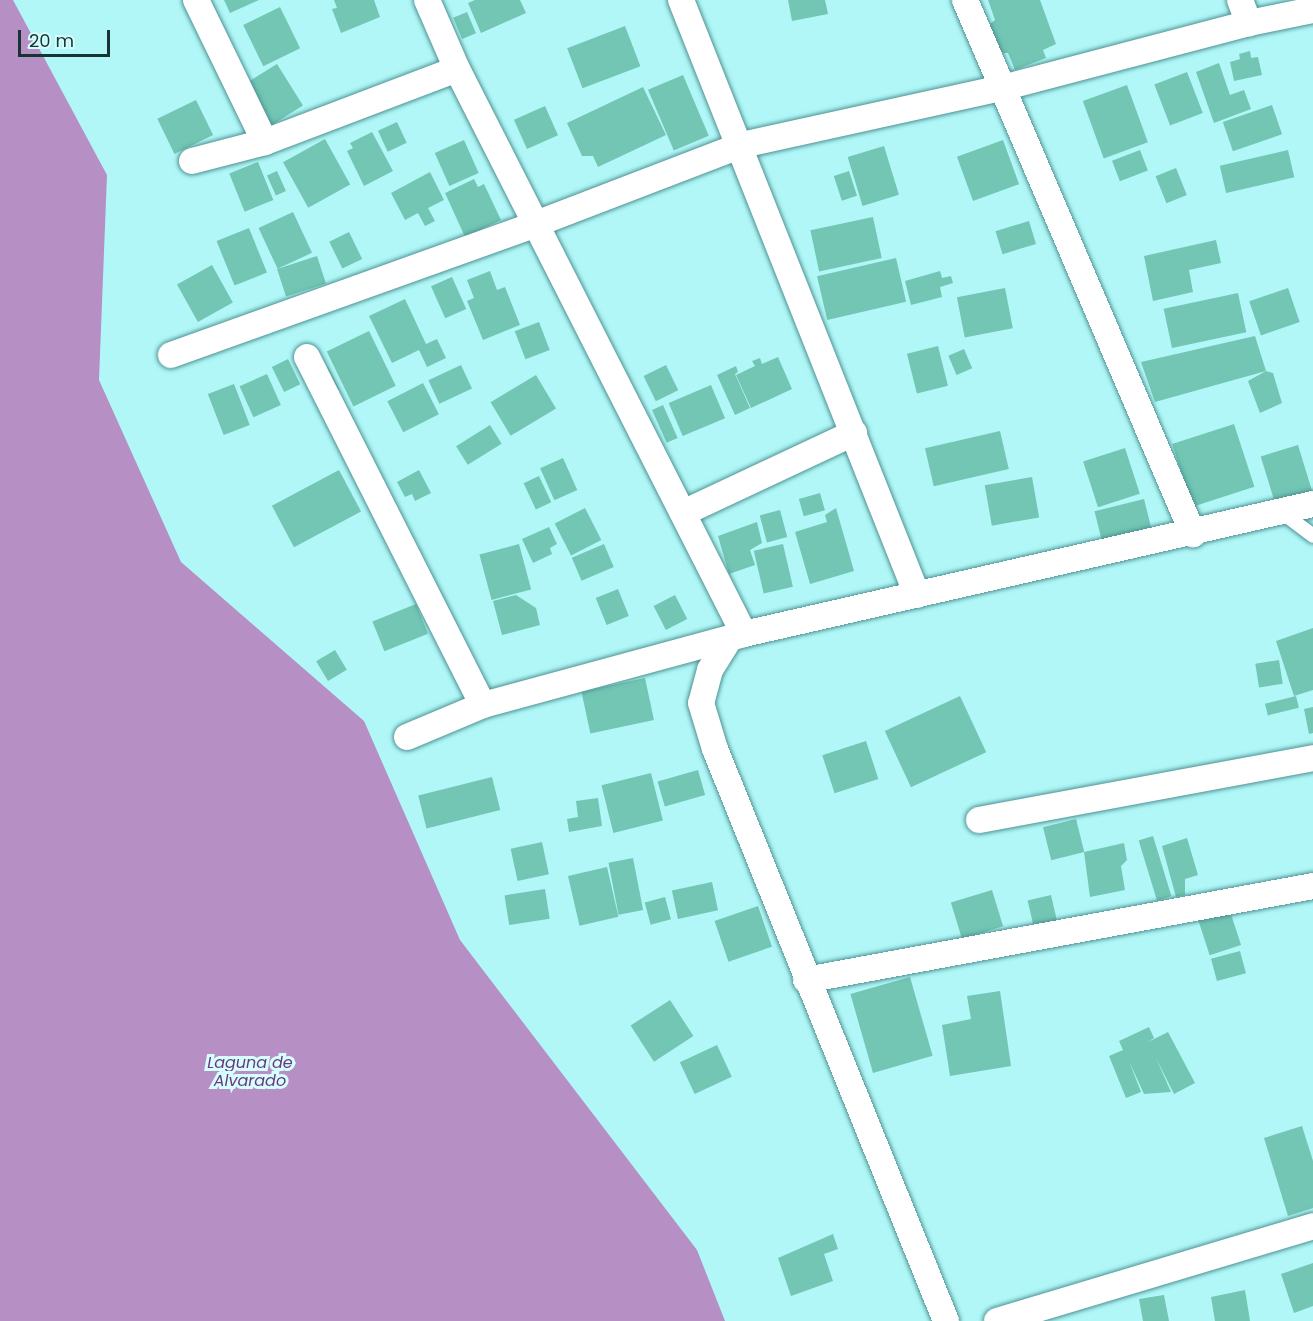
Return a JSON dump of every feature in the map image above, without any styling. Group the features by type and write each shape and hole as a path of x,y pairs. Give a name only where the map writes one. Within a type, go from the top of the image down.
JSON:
{"street":[{"path":"196,0 265,142"},
{"path":"427,0 457,69 683,513 736,638"},
{"path":"681,0 741,145 918,595"},
{"path":"965,0 1193,534"},
{"path":"171,355 536,224 741,145 1002,88 1245,11 1313,10"},
{"path":"192,161 265,142 457,69"},
{"path":"307,357 483,705"},
{"path":"683,513 854,433"},
{"path":"407,737 483,705 736,638 1193,534 1313,504"},
{"path":"736,638 710,670 701,703 715,749 806,980 946,1321"},
{"path":"979,820 1313,758"},
{"path":"806,980 1313,886"},
{"path":"997,1321 1313,1226"}],"lane":[{"path":"1282,513 1313,536"}],"water":[{"name":"Laguna de Alvarado","path":"0,0 13,0 107,175 99,380 181,562 364,721 460,940 697,1250 725,1321 0,1321"}],"building":[{"path":"224,0 259,0 230,13"},
{"path":"334,0 374,0 380,17 341,33 332,9 337,8"},
{"path":"475,0 520,0 526,13 481,33 468,3"},
{"path":"788,0 825,0 828,14 792,21"},
{"path":"988,0 1040,0 1056,44 1043,50 1046,58 1015,70 1008,53 997,53 986,27 995,20"},
{"path":"280,7 300,48 263,66 243,25"},
{"path":"467,12 476,33 462,39 453,18"},
{"path":"625,26 640,66 583,88 567,48"},
{"path":"1250,51 1251,58 1258,57 1262,75 1234,81 1230,62 1240,59 1239,54"},
{"path":"1219,63 1230,95 1244,90 1251,109 1214,123 1196,72"},
{"path":"277,64 303,106 266,128 241,87"},
{"path":"1187,72 1203,113 1170,126 1154,85"},
{"path":"683,75 709,136 674,151 648,90"},
{"path":"1127,85 1148,142 1104,158 1083,101"},
{"path":"643,87 666,135 598,167 593,156 582,156 567,123"},
{"path":"196,100 213,135 174,154 157,119"},
{"path":"1272,105 1282,134 1233,151 1223,122"},
{"path":"545,106 558,135 527,149 514,120"},
{"path":"397,122 407,143 388,152 378,131"},
{"path":"372,132 393,171 364,186 347,151 353,148 350,143"},
{"path":"325,139 350,184 308,208 283,162"},
{"path":"464,140 479,173 449,186 435,153"},
{"path":"1003,140 1019,184 973,201 957,157"},
{"path":"884,146 899,195 863,206 848,157"},
{"path":"1140,150 1148,171 1120,181 1112,161"},
{"path":"1288,150 1294,177 1226,193 1220,166"},
{"path":"258,162 273,200 245,212 229,174"},
{"path":"1176,168 1187,195 1166,203 1156,176"},
{"path":"277,171 286,191 276,196 267,175"},
{"path":"849,171 857,196 842,201 834,176"},
{"path":"430,172 444,200 428,208 435,221 425,226 418,213 405,220 391,193"},
{"path":"474,179 478,187 484,184 501,220 465,237 445,193"},
{"path":"293,212 312,253 278,269 259,228"},
{"path":"873,217 882,258 819,271 810,230"},
{"path":"1029,221 1036,244 1003,254 996,231"},
{"path":"249,228 267,273 235,286 217,241"},
{"path":"349,232 362,259 342,269 329,242"},
{"path":"1216,240 1221,263 1189,270 1193,292 1153,301 1144,256"},
{"path":"317,256 326,284 286,297 277,269"},
{"path":"896,258 906,302 827,320 817,276"},
{"path":"212,265 233,303 198,322 177,284"},
{"path":"490,271 497,290 505,287 520,325 483,340 467,301 474,298 467,280"},
{"path":"940,271 942,278 951,276 953,283 940,287 942,297 911,305 905,281"},
{"path":"452,277 466,309 445,318 431,286"},
{"path":"1005,288 1013,328 965,338 957,297"},
{"path":"1288,288 1300,322 1261,335 1249,301"},
{"path":"1238,293 1246,332 1172,348 1164,309"},
{"path":"405,299 426,344 437,339 446,358 427,367 419,350 392,363 369,316"},
{"path":"539,322 550,350 525,359 515,331"},
{"path":"369,331 396,386 353,406 327,352"},
{"path":"1255,336 1266,371 1155,402 1141,362"},
{"path":"938,346 948,386 917,394 907,354"},
{"path":"964,349 972,368 957,375 948,356"},
{"path":"778,357 792,389 751,408 736,375 755,366 752,361 760,358 762,364"},
{"path":"288,359 300,384 284,392 272,367"},
{"path":"461,365 472,389 439,404 428,380"},
{"path":"666,365 678,390 656,401 644,376"},
{"path":"736,366 738,372 735,374 750,408 735,415 717,375"},
{"path":"328,367 339,389 331,393 320,371"},
{"path":"1266,371 1273,373 1282,403 1260,413 1248,381"},
{"path":"267,374 281,405 253,417 240,386"},
{"path":"536,375 556,408 511,436 491,402"},
{"path":"423,383 439,414 403,432 387,401"},
{"path":"234,384 250,425 224,435 208,394"},
{"path":"711,385 725,418 683,436 669,403"},
{"path":"663,405 678,438 667,443 652,410"},
{"path":"1234,424 1254,487 1193,507 1172,444"},
{"path":"490,425 502,444 468,465 456,446"},
{"path":"1000,431 1009,469 934,486 925,448"},
{"path":"1298,445 1313,494 1276,505 1261,456"},
{"path":"1125,448 1140,494 1098,507 1083,462"},
{"path":"563,458 577,490 554,500 540,468"},
{"path":"339,470 361,511 294,547 272,506"},
{"path":"419,470 431,493 415,501 412,494 405,497 397,482"},
{"path":"539,476 551,502 536,509 524,483"},
{"path":"1032,477 1039,517 992,526 985,485"},
{"path":"820,493 825,510 804,516 799,499"},
{"path":"1144,499 1153,534 1103,546 1095,511"},
{"path":"585,508 601,540 571,556 555,523"},
{"path":"836,508 854,571 810,584 795,532 827,522 825,515"},
{"path":"780,510 787,537 767,542 760,515"},
{"path":"757,522 762,543 750,550 755,565 729,574 718,536"},
{"path":"549,527 557,544 550,548 552,554 533,563 522,539"},
{"path":"519,544 531,589 492,600 479,555"},
{"path":"604,544 614,567 582,581 572,558"},
{"path":"783,544 793,587 764,594 754,551"},
{"path":"618,589 629,616 607,625 596,598"},
{"path":"516,595 536,608 540,625 502,635 493,601"},
{"path":"675,595 687,619 666,630 654,606"},
{"path":"416,604 428,634 384,651 372,622"},
{"path":"1313,628 1313,690 1294,696 1276,641"},
{"path":"335,650 347,670 328,681 316,661"},
{"path":"1279,660 1283,684 1259,687 1255,664"},
{"path":"645,678 654,720 590,734 581,692"},
{"path":"960,696 986,752 911,787 885,731"},
{"path":"1296,696 1299,708 1268,715 1265,704"},
{"path":"1313,707 1313,733 1309,734 1304,709"},
{"path":"866,741 878,779 835,793 822,755"},
{"path":"698,770 705,795 665,807 658,782"},
{"path":"651,773 663,821 613,833 602,785"},
{"path":"492,777 500,810 426,828 418,795"},
{"path":"598,798 602,826 569,832 567,819 578,817 576,801"},
{"path":"1076,819 1084,852 1051,860 1043,827"},
{"path":"1153,836 1171,896 1157,901 1139,840"},
{"path":"1187,838 1198,875 1185,879 1185,895 1176,897 1162,846"},
{"path":"542,842 549,874 518,881 511,849"},
{"path":"1124,843 1127,860 1121,866 1125,890 1090,897 1084,852"},
{"path":"633,858 643,910 619,915 608,863"},
{"path":"607,867 618,917 579,926 568,876"},
{"path":"712,882 718,910 678,919 672,891"},
{"path":"545,889 550,919 509,925 505,895"},
{"path":"992,890 1003,926 962,939 951,903"},
{"path":"1051,895 1059,930 1036,935 1028,900"},
{"path":"665,897 671,919 651,925 645,902"},
{"path":"758,906 772,947 729,962 715,921"},
{"path":"1229,908 1241,945 1210,955 1198,918"},
{"path":"1240,951 1246,973 1217,981 1211,959"},
{"path":"910,977 933,1056 873,1073 850,994"},
{"path":"1000,991 1011,1066 950,1076 942,1025 971,1019 967,996"},
{"path":"670,1000 693,1036 654,1062 631,1026"},
{"path":"1149,1027 1154,1038 1148,1042 1168,1032 1195,1083 1174,1094 1156,1058 1171,1092 1144,1094 1129,1061 1141,1092 1126,1098 1109,1056 1123,1050 1119,1041"},
{"path":"717,1045 732,1077 695,1094 680,1062"},
{"path":"1302,1126 1313,1161 1313,1208 1288,1216 1264,1138"},
{"path":"833,1234 838,1249 824,1254 833,1281 791,1296 778,1258"},
{"path":"1313,1263 1313,1306 1294,1313 1281,1274"},
{"path":"1245,1290 1250,1321 1215,1321 1211,1297"},
{"path":"1164,1295 1169,1321 1143,1321 1139,1299"}]}
